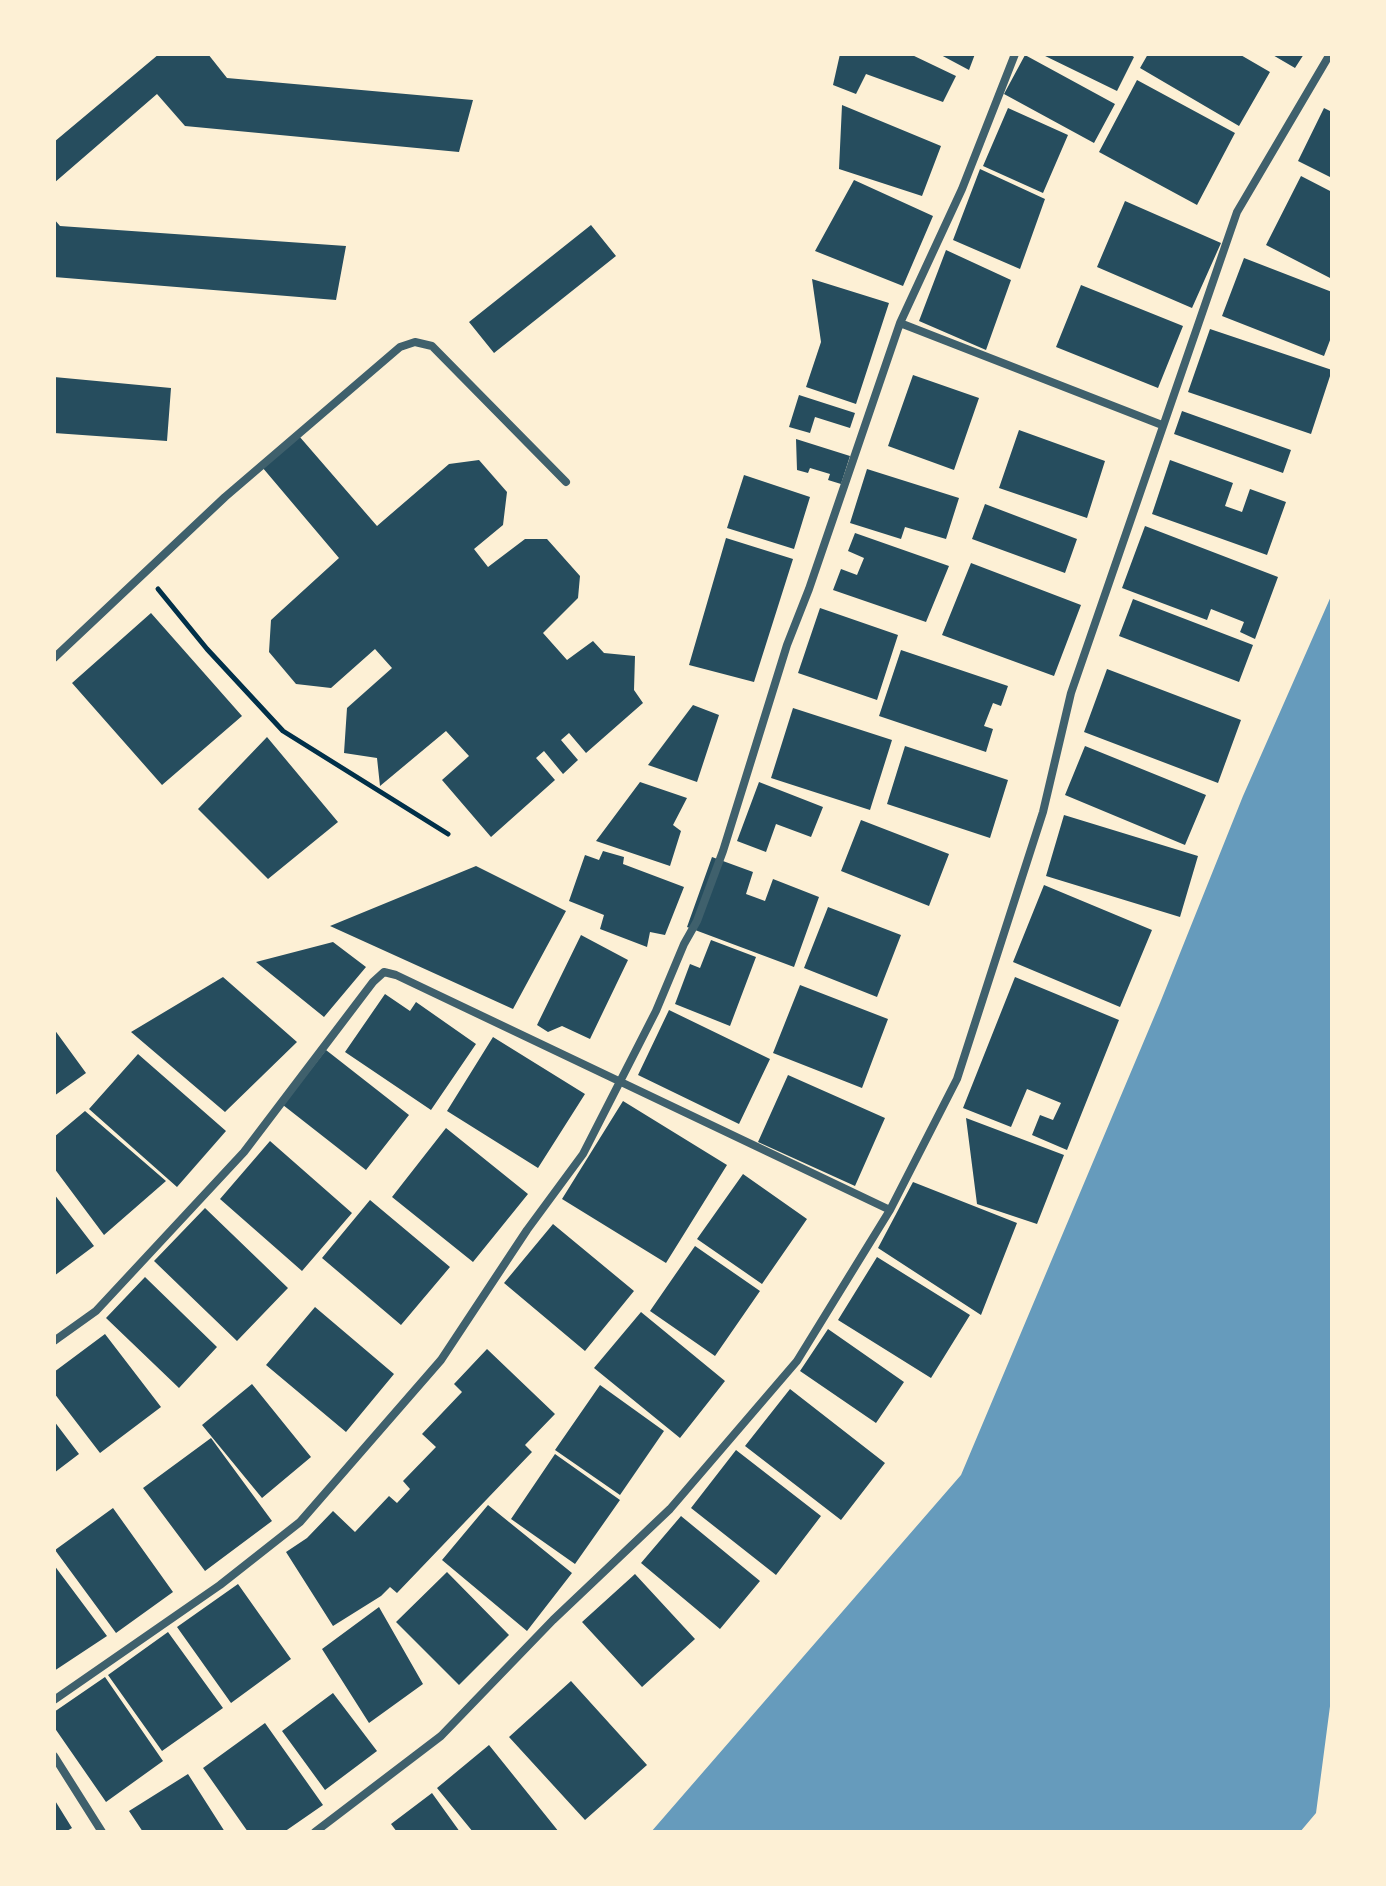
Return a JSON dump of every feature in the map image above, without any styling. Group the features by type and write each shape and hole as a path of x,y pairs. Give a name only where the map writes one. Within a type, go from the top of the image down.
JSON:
{"street":[{"path":"54,1700 220,1585 300,1522 441,1360 527,1230 583,1154 621,1083 697,921 723,851 787,645 900,323 962,189 1015,54"},
{"path":"315,1832 441,1736 553,1620 670,1509 797,1361 890,1210 957,1079 1043,812 1071,693 1237,212 1330,54"},
{"path":"900,323 1162,425"},
{"path":"54,658 225,497 400,347 415,342 432,346 566,482"},
{"path":"54,1341 96,1311 244,1152 373,982 384,972 890,1210"},
{"path":"54,1756 102,1832"}],"path":[{"path":"145,573 207,649 283,731 448,834"}],"water":[{"path":"1332,594 1332,1691 1316,1813 1300,1832 651,1832 961,1475 1160,1003 1243,796"}],"building":[{"path":"159,54 208,54 227,78 473,100 459,152 185,126 157,94 54,183 54,142"},
{"path":"840,54 910,54 956,76 943,102 866,74 856,94 833,85"},
{"path":"939,54 975,54 969,70"},
{"path":"1041,54 1129,54 1134,57 1117,91"},
{"path":"1148,54 1239,54 1270,72 1239,126 1140,68"},
{"path":"1271,54 1304,54 1295,68"},
{"path":"1025,55 1115,104 1094,143 1004,94"},
{"path":"1137,80 1235,133 1197,205 1099,152"},
{"path":"842,105 941,146 922,196 839,169"},
{"path":"1008,108 1068,135 1043,193 983,166"},
{"path":"1324,108 1332,112 1332,178 1298,161"},
{"path":"980,169 1045,199 1020,269 953,240"},
{"path":"1301,176 1332,192 1332,279 1266,245"},
{"path":"854,180 933,216 903,286 815,251"},
{"path":"1125,201 1221,243 1192,308 1097,267"},
{"path":"54,219 60,226 346,246 336,300 54,277"},
{"path":"591,225 616,256 494,353 469,322"},
{"path":"946,250 1011,280 986,350 919,321"},
{"path":"1244,258 1332,292 1332,335 1324,356 1222,316"},
{"path":"812,279 889,303 856,404 806,387 821,342"},
{"path":"1081,285 1183,326 1158,388 1056,347"},
{"path":"1210,329 1332,370 1311,434 1188,392"},
{"path":"913,375 979,398 954,470 888,446"},
{"path":"54,377 171,388 167,441 54,433"},
{"path":"799,395 855,413 850,428 815,417 810,433 789,427"},
{"path":"1182,411 1291,450 1283,473 1174,434"},
{"path":"1019,430 1105,461 1087,518 999,488"},
{"path":"299,436 377,526 449,464 479,460 507,492 503,525 474,549 488,567 525,539 547,539 580,576 578,598 543,633 567,660 593,641 604,653 635,656 634,690 643,703 586,753 569,733 561,740 578,760 563,774 544,751 536,758 555,780 491,837 442,780 469,756 446,731 380,786 377,758 344,753 347,708 392,668 375,649 331,688 296,684 269,652 271,620 339,558 262,467"},
{"path":"796,439 850,456 841,484 828,480 830,474 810,468 808,473 797,470"},
{"path":"1170,460 1233,483 1225,506 1242,512 1250,489 1286,502 1267,555 1152,514"},
{"path":"867,469 959,498 946,539 905,527 901,539 850,523"},
{"path":"744,475 810,497 794,549 727,528"},
{"path":"985,504 1077,539 1065,573 972,539"},
{"path":"1145,526 1278,577 1255,639 1240,632 1244,622 1211,609 1207,620 1122,588"},
{"path":"855,533 949,566 926,622 833,590 841,569 857,575 864,558 848,551"},
{"path":"726,538 793,559 754,682 689,665"},
{"path":"971,563 1081,605 1054,676 942,635"},
{"path":"1133,599 1253,645 1239,682 1119,636"},
{"path":"820,608 898,635 877,700 798,673"},
{"path":"151,613 242,716 162,785 72,683"},
{"path":"901,650 1008,686 1001,706 993,703 984,726 993,729 986,752 879,716"},
{"path":"1107,669 1241,720 1218,783 1084,732"},
{"path":"693,705 719,715 697,782 648,765"},
{"path":"793,708 892,740 870,810 771,778"},
{"path":"267,737 338,822 268,879 198,809"},
{"path":"905,746 1008,780 990,838 887,804"},
{"path":"1085,746 1206,795 1185,845 1065,795"},
{"path":"640,782 687,798 673,825 681,831 670,866 596,841"},
{"path":"759,782 823,807 811,837 776,824 766,852 737,841"},
{"path":"1064,815 1198,856 1180,917 1046,876"},
{"path":"861,820 949,854 929,906 841,871"},
{"path":"603,851 624,857 623,864 684,887 665,935 650,932 647,947 600,929 604,915 569,901 585,855 599,860"},
{"path":"712,857 753,872 746,894 765,901 773,879 819,897 794,967 687,927"},
{"path":"476,866 566,911 513,1009 330,926"},
{"path":"1044,885 1152,930 1120,1007 1013,962"},
{"path":"828,907 901,935 877,997 804,968"},
{"path":"581,935 628,960 590,1039 562,1026 548,1032 537,1025"},
{"path":"711,940 756,957 730,1026 675,1004 690,964 700,968"},
{"path":"333,942 366,967 324,1017 256,962"},
{"path":"223,977 297,1042 225,1112 131,1032"},
{"path":"1015,977 1119,1020 1067,1150 1032,1135 1040,1115 1053,1120 1061,1103 1027,1089 1011,1127 963,1108"},
{"path":"800,985 888,1019 862,1088 773,1053"},
{"path":"385,994 410,1011 416,1002 476,1044 431,1110 345,1052"},
{"path":"669,1010 770,1059 739,1124 638,1075"},
{"path":"54,1029 86,1073 54,1096"},
{"path":"493,1037 585,1094 538,1168 447,1111"},
{"path":"326,1050 409,1115 366,1170 283,1105"},
{"path":"138,1054 226,1131 177,1187 89,1109"},
{"path":"788,1075 885,1118 855,1186 758,1142"},
{"path":"623,1101 727,1165 666,1263 562,1199"},
{"path":"85,1111 166,1181 104,1235 54,1168 54,1137"},
{"path":"966,1118 1064,1155 1037,1224 977,1204"},
{"path":"446,1128 528,1194 473,1262 392,1197"},
{"path":"270,1141 352,1213 302,1271 220,1199"},
{"path":"743,1174 807,1219 762,1284 697,1239"},
{"path":"913,1182 1017,1223 981,1315 878,1248"},
{"path":"54,1194 94,1246 54,1276"},
{"path":"370,1200 450,1267 401,1325 322,1258"},
{"path":"205,1208 288,1288 237,1341 154,1261"},
{"path":"553,1224 634,1291 585,1351 504,1283"},
{"path":"695,1246 760,1291 715,1356 650,1311"},
{"path":"877,1257 970,1315 931,1378 838,1320"},
{"path":"145,1277 217,1347 179,1388 106,1318"},
{"path":"315,1307 394,1374 346,1432 266,1365"},
{"path":"641,1312 725,1381 680,1438 594,1368"},
{"path":"828,1329 904,1382 876,1423 800,1371"},
{"path":"105,1334 161,1407 100,1453 54,1393 54,1372"},
{"path":"487,1349 555,1414 525,1445 532,1452 397,1593 390,1587 333,1626 286,1552 307,1538 333,1511 355,1532 389,1496 397,1503 410,1489 403,1481 436,1447 422,1434 462,1392 454,1384"},
{"path":"252,1384 311,1457 262,1498 202,1425"},
{"path":"600,1385 664,1431 620,1495 555,1450"},
{"path":"790,1389 885,1463 841,1520 745,1446"},
{"path":"54,1421 79,1454 54,1473"},
{"path":"211,1438 272,1521 205,1571 143,1488"},
{"path":"736,1450 821,1516 776,1575 691,1508"},
{"path":"555,1454 620,1500 575,1564 511,1519"},
{"path":"488,1505 572,1573 527,1631 442,1560"},
{"path":"113,1508 173,1592 116,1633 55,1550"},
{"path":"681,1516 760,1581 720,1629 641,1563"},
{"path":"54,1565 107,1636 54,1671"},
{"path":"447,1572 509,1635 459,1685 396,1622"},
{"path":"635,1574 695,1639 642,1687 582,1622"},
{"path":"238,1584 291,1659 231,1703 177,1627"},
{"path":"379,1607 423,1684 369,1723 322,1649"},
{"path":"168,1632 223,1708 162,1751 108,1675"},
{"path":"105,1677 163,1761 106,1802 54,1727 54,1712"},
{"path":"571,1681 647,1765 585,1820 509,1737"},
{"path":"333,1693 377,1751 325,1790 282,1731"},
{"path":"265,1723 323,1805 284,1832 248,1832 203,1768"},
{"path":"489,1745 559,1832 473,1832 437,1788"},
{"path":"188,1774 225,1832 143,1832 129,1811"},
{"path":"432,1793 460,1832 397,1832 391,1824"},
{"path":"54,1799 72,1828 65,1832 54,1832"}]}
